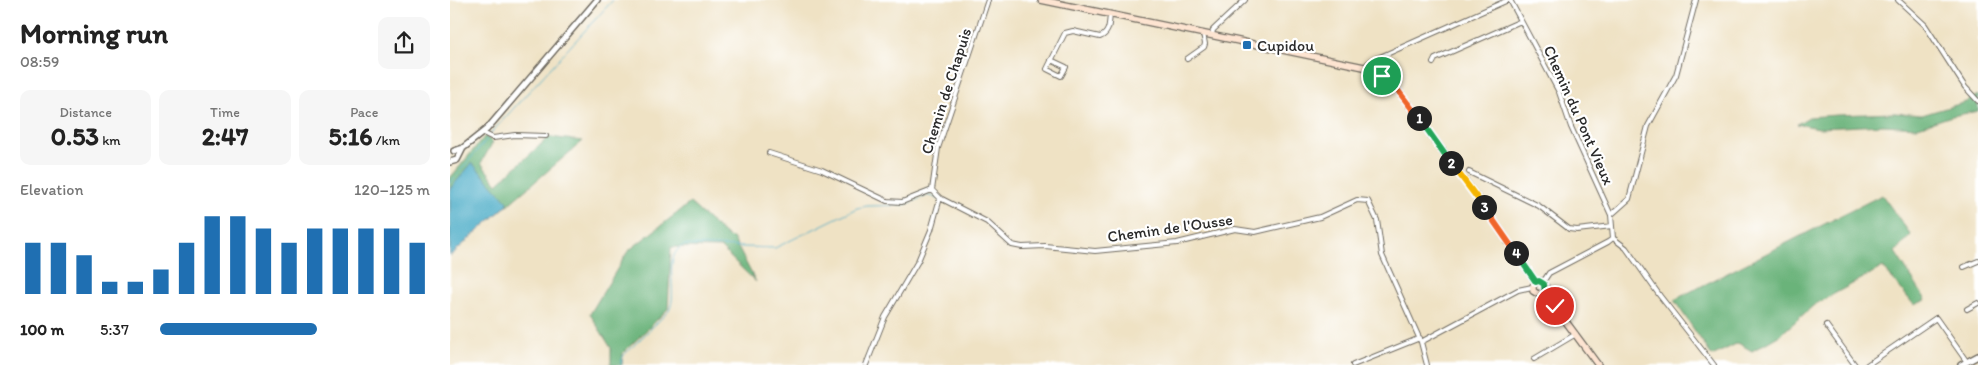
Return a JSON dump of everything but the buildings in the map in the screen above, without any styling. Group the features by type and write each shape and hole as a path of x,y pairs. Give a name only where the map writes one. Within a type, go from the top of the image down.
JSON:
{"main road":[{"path":"1041,0 1364,67 1382,76 1396,88 1482,204 1534,284 1536,294 1544,292"},
{"path":"1534,284 1543,282 1546,287 1544,292"},
{"path":"1544,292 1598,365"}],"street":[{"path":"451,163 457,160 463,148 483,133 597,0"},
{"name":"Chemin de Chapuis","path":"932,190 938,148 988,0"},
{"path":"1212,35 1214,30 1245,0"},
{"path":"1364,67 1371,61 1508,0"},
{"name":"Chemin du Pont Vieux","path":"1508,0 1559,92 1571,127 1611,215 1613,238"},
{"path":"1611,215 1629,199 1648,126 1676,76 1696,0"},
{"path":"1898,0 1924,25 1965,87 1978,102"},
{"path":"1051,60 1066,67 1061,76 1047,69 1051,60 1064,33 1073,30 1100,37 1105,35 1110,14"},
{"path":"1433,63 1435,59 1521,21"},
{"path":"1187,59 1204,47 1203,33"},
{"path":"483,133 493,138 515,135 546,136"},
{"path":"452,151 463,148"},
{"path":"452,151 458,156"},
{"path":"769,154 822,170 887,200 902,202 932,190"},
{"path":"1469,172 1539,206 1569,229 1577,230 1612,226"},
{"name":"Chemin de l'Ousse","path":"932,190 940,198 987,222 1012,245 1095,251 1177,243 1235,229 1255,232 1320,217 1357,200 1368,201 1377,220 1382,255 1420,340 1427,365"},
{"path":"866,365 885,317 918,261 940,198"},
{"path":"1543,282 1549,273 1613,238 1626,248 1660,296 1714,365"},
{"path":"1964,267 1978,261"},
{"path":"1353,365 1420,340 1518,290 1534,284"},
{"path":"1967,309 1978,303"},
{"path":"1867,365 1936,318 1967,362"},
{"path":"1826,326 1854,365"},
{"path":"1534,359 1576,334"},
{"path":"1961,365 1978,356"}],"green space":[{"path":"1978,95 1978,111 1952,116 1918,127 1883,125 1819,128 1797,124 1809,117 1894,113 1922,115 1966,102"},
{"path":"485,136 493,142 481,163 497,184 549,137 583,141 450,254 450,178"},
{"path":"1882,195 1911,235 1895,252 1926,300 1914,305 1883,267 1814,305 1780,335 1752,351 1738,343 1712,356 1674,300"},
{"path":"690,203 728,237 733,238 756,282 721,248 671,247 668,309 623,353 622,365 611,365 611,348 590,314 628,251"}],"water":[{"path":"472,163 508,202 507,205 450,256 450,189"}],"waterway":[{"path":"490,134 613,0"},
{"path":"450,183 487,139"},
{"path":"621,365 624,355 669,311 672,303 673,257 677,250 684,245 775,248 857,208 904,205 929,195 938,199"}],"place":[{"name":"Cupidou","path":"1247,45"}],"route":[{"path":"1382,76 1403,96 1536,282 1541,281 1545,285 1546,289 1544,292 1555,306"}]}
